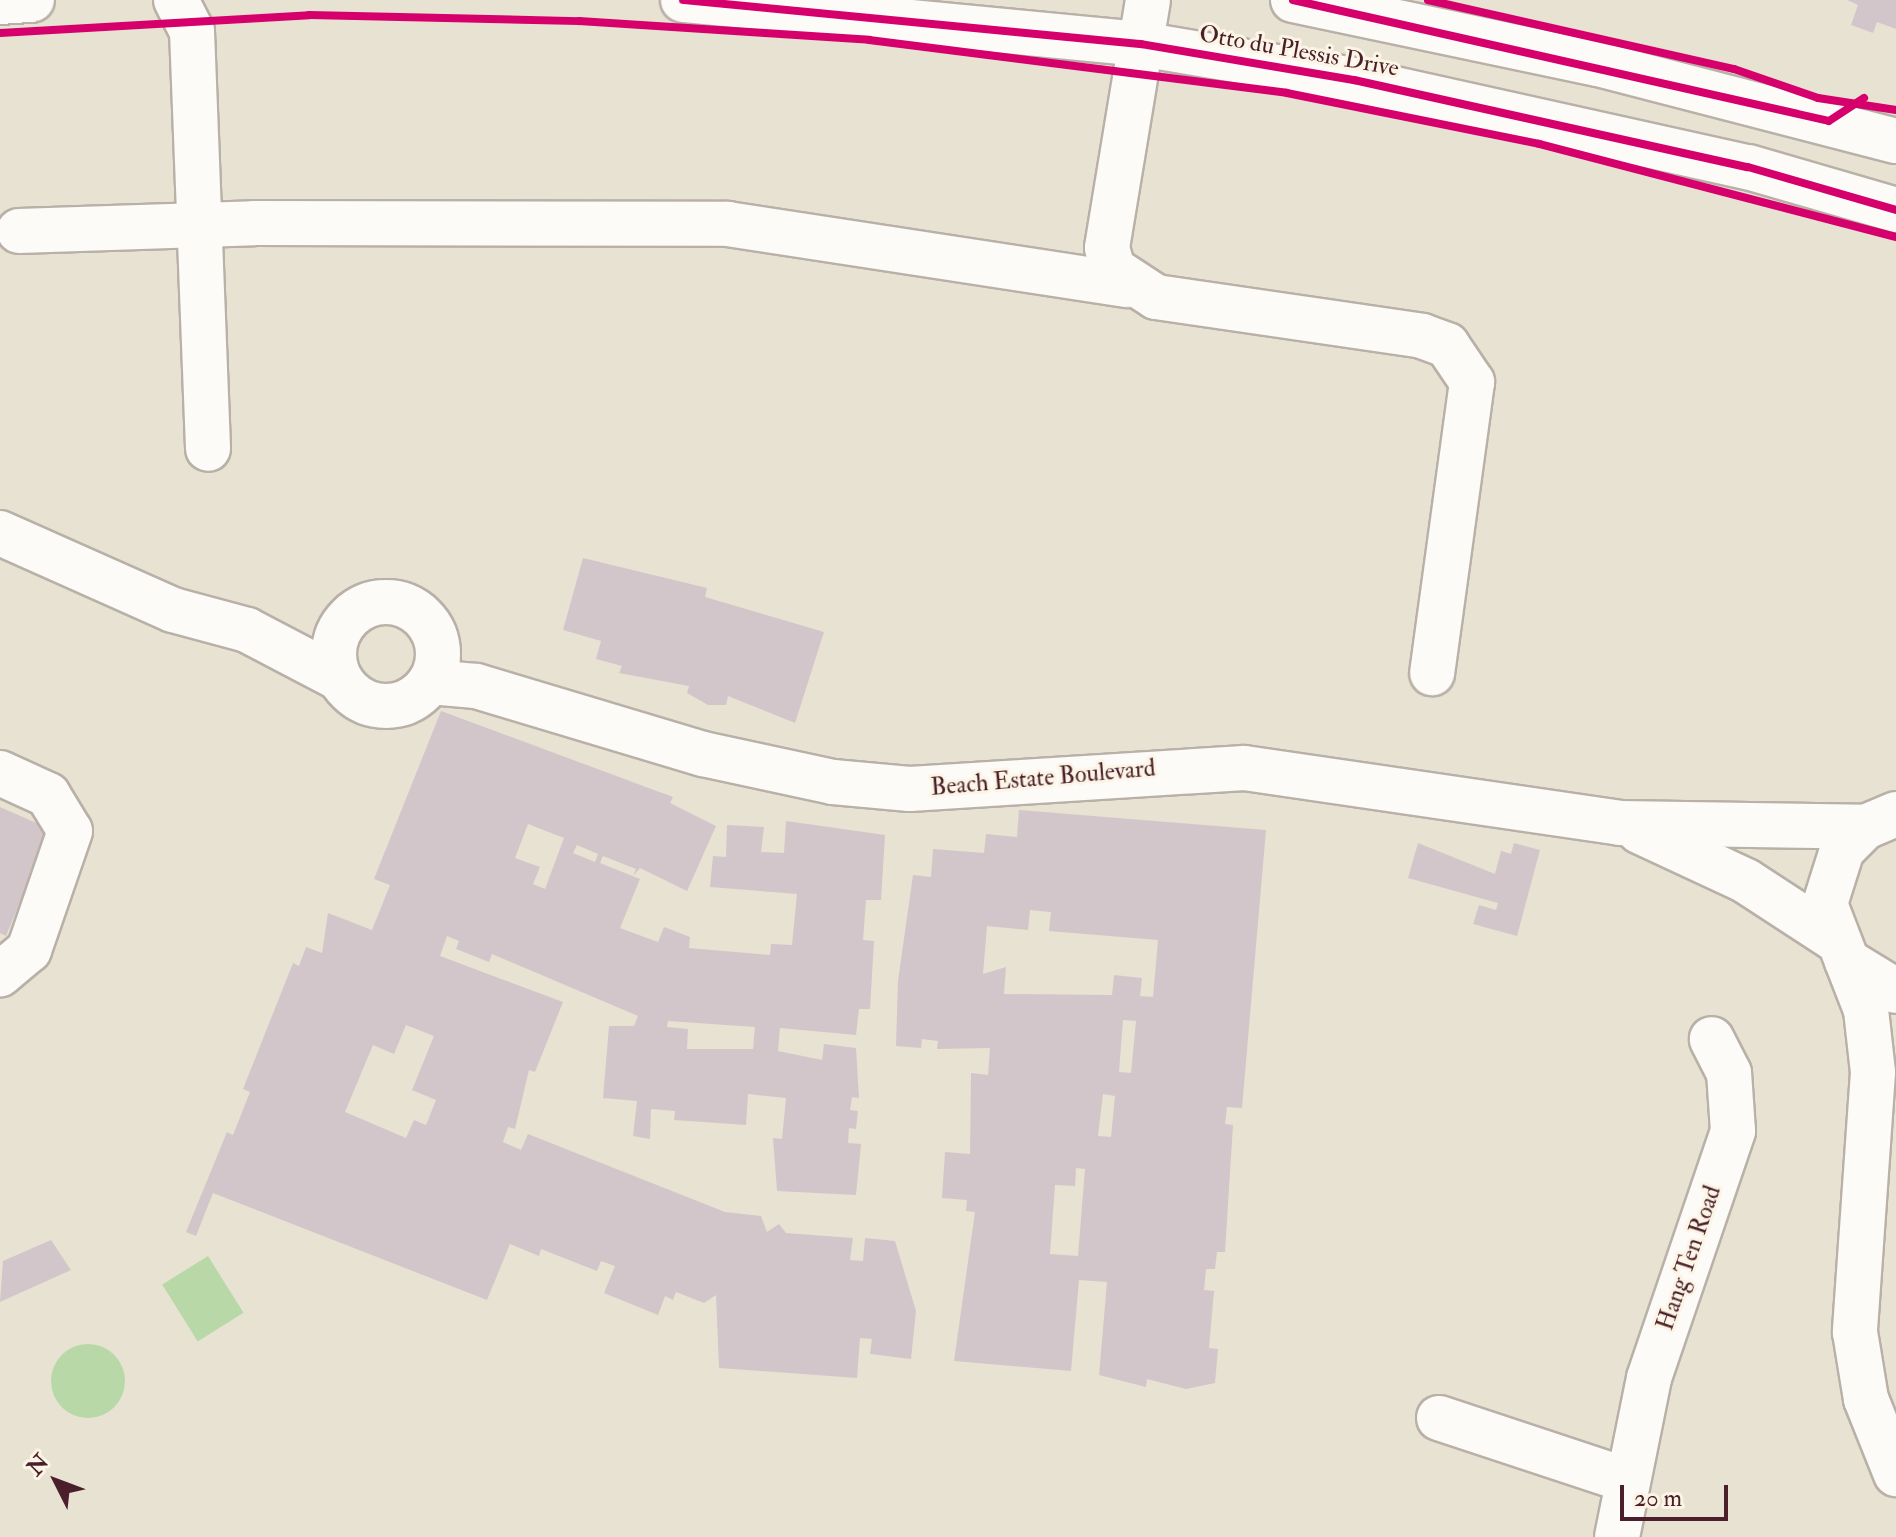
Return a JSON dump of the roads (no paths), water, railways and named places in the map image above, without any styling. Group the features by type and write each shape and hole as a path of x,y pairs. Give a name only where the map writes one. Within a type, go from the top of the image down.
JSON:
{"street":[{"path":"0,2 32,0"},
{"name":"Otto du Plessis Drive","path":"683,0 1141,44 1591,131 1896,210"},
{"path":"1127,285 1107,248 1148,0"},
{"name":"Otto du Plessis Drive","path":"1293,0 1598,64 1896,141"},
{"path":"192,10 208,449"},
{"path":"19,231 198,225 728,224 1127,285 1200,305 1422,336 1447,345 1463,362 1473,410 1432,673"},
{"path":"0,533 173,610 247,630 339,678 380,706 401,704 434,666 433,631 403,604 372,604 346,619 247,630"},
{"path":"339,678 334,648 346,619"},
{"name":"Beach Estate Boulevard","path":"434,666 476,686 741,764 833,782 910,789 1244,768 1620,823 1881,821"},
{"path":"0,773 48,795 70,831 29,950 0,974"},
{"path":"1881,821 1842,850 1828,881 1840,949 1872,1044 1858,1358 1896,1474"},
{"name":"Beach Estate Boulevard","path":"1620,823 1746,881 1896,991"},
{"name":"Hang Ten Road","path":"1617,1537 1626,1480 1649,1378 1733,1131 1729,1073 1712,1039"},
{"path":"1865,1218 1896,1117"},
{"path":"1439,1418 1626,1480"}]}
